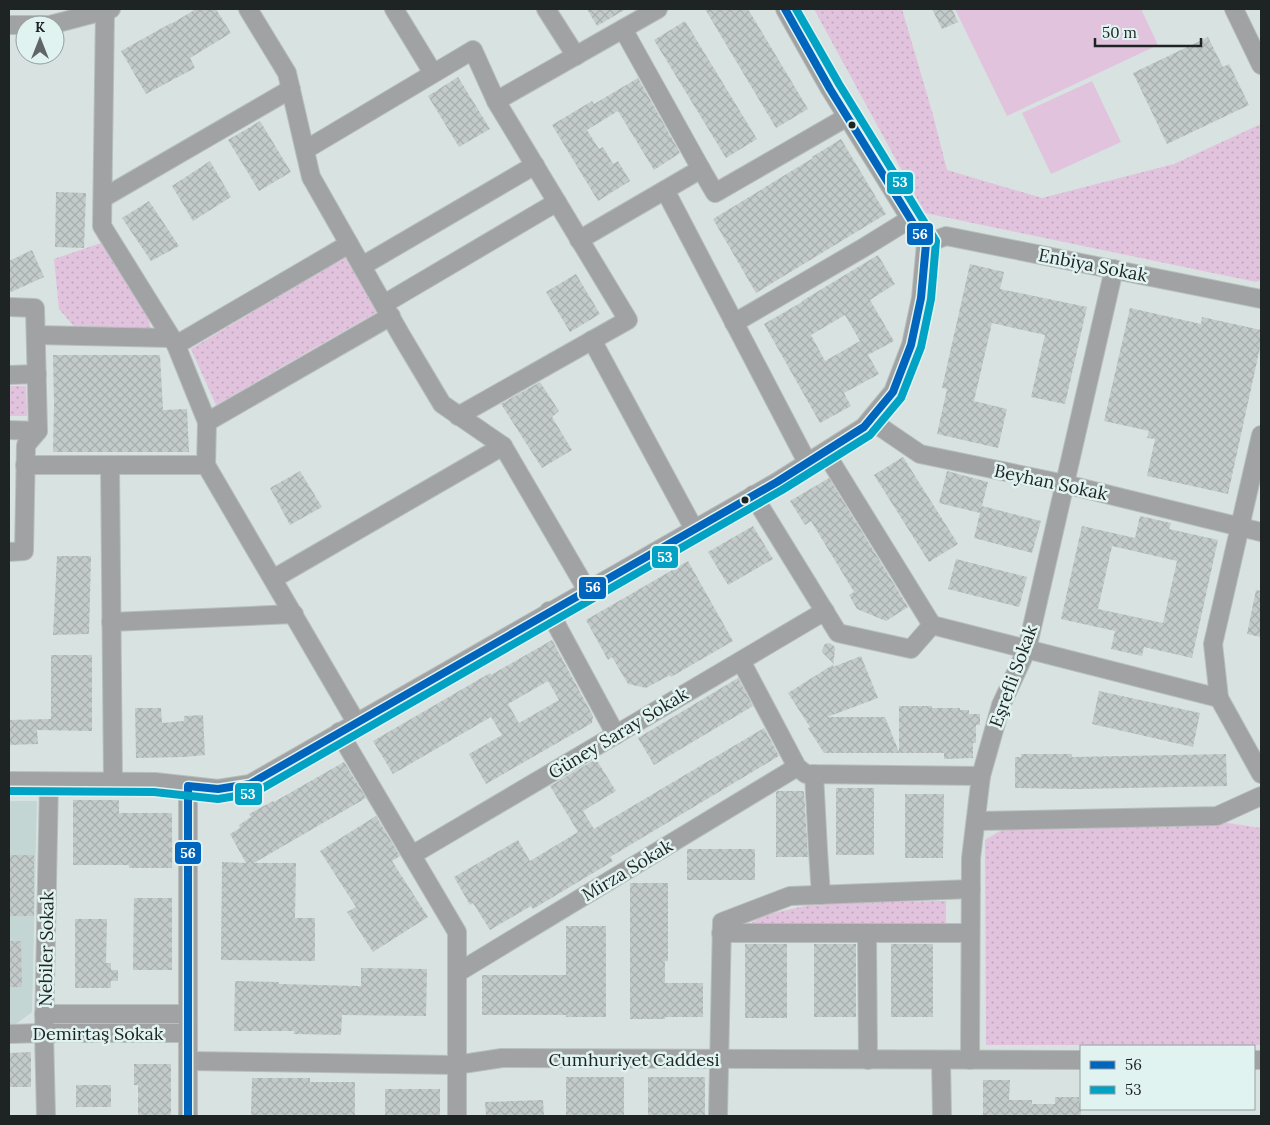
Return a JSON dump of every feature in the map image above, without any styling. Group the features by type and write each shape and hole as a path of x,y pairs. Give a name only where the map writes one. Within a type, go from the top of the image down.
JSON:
{"street":[{"path":"248,9 288,72 311,177 387,310 442,404 503,446 586,590"},
{"path":"394,9 433,74"},
{"path":"546,9 576,56"},
{"path":"496,101 658,9"},
{"path":"9,782 155,782 218,789 250,784 754,495 864,427 893,392 911,345 921,298 926,244 830,89 785,9"},
{"path":"1234,9 1261,65"},
{"path":"9,25 50,25 108,10 102,226 173,341 208,422 206,465 356,722"},
{"path":"623,29 715,193 847,117"},
{"path":"305,150 473,50 496,101 628,320 458,416"},
{"path":"103,198 291,89"},
{"path":"362,266 535,165"},
{"path":"580,240 701,169"},
{"path":"665,190 807,462"},
{"path":"208,422 557,202"},
{"path":"734,323 910,219"},
{"name":"Enbiya Sokak","path":"926,244 946,236 1261,299"},
{"path":"36,335 173,341 349,244"},
{"name":"Eşrefli Sokak","path":"970,1060 971,858 981,776 1001,705 1027,649 1114,269"},
{"path":"9,307 35,308 38,430 26,445 24,551 9,552"},
{"path":"592,340 694,528"},
{"path":"9,375 37,374"},
{"name":"Beyhan Sokak","path":"870,420 920,454 1065,484 1261,532"},
{"path":"9,430 38,430"},
{"path":"1261,436 1213,644 1219,698 1261,774"},
{"path":"273,580 503,446"},
{"path":"825,452 932,625 1219,698"},
{"path":"26,465 206,465"},
{"path":"110,465 113,782"},
{"path":"754,495 838,633 912,648 932,625"},
{"path":"549,611 616,734"},
{"name":"Güney Saray Sokak","path":"412,855 824,611"},
{"path":"111,622 294,614"},
{"path":"741,661 797,767 806,774 981,776"},
{"path":"339,732 457,932 457,1116"},
{"name":"Mirza Sokak","path":"457,973 797,767"},
{"path":"814,774 821,894"},
{"name":"Nebiler Sokak","path":"46,1116 44,1014 50,782"},
{"path":"188,786 188,1116"},
{"path":"976,821 1217,816 1261,796"},
{"path":"718,1116 722,922 790,896 971,889"},
{"path":"722,933 970,933"},
{"path":"867,933 868,1060"},
{"path":"44,1014 188,1014"},
{"name":"Demirtaş Sokak","path":"9,1034 188,1033"},
{"name":"Cumhuriyet Caddesi","path":"188,1061 456,1065 502,1058 1080,1060"},
{"path":"941,1060 942,1116"}],"shaded area":[{"path":"814,9 902,9 947,170 1042,198 1174,164 1261,124 1261,280 1256,282 925,213"},
{"path":"955,9 1141,9 1158,45 1007,116"},
{"path":"1092,81 1121,142 1051,174 1022,113"},
{"path":"101,243 148,318 151,329 142,331 77,330 59,309 54,259"},
{"path":"345,256 377,312 216,405 191,349"},
{"path":"9,386 26,386 27,416 9,416"},
{"path":"9,801 37,801 32,1012 13,1026 9,1026"},
{"path":"1221,822 1261,828 1261,1045 986,1045 985,840 1005,828"},
{"path":"946,901 946,926 748,925 765,915 818,903"}],"building":[{"path":"196,9 216,9 231,33 190,58 195,68 146,94 121,51"},
{"path":"587,9 626,9 597,26"},
{"path":"705,9 748,9 808,109 776,128"},
{"path":"932,9 952,9 958,22 942,29"},
{"path":"685,21 757,139 726,158 654,40"},
{"path":"1208,37 1223,67 1229,64 1249,105 1167,144 1133,73"},
{"path":"458,77 490,129 459,147 428,96"},
{"path":"638,78 680,153 654,170 618,111 587,130 599,149 603,147 613,164 618,161 630,181 598,201 552,125 592,101 594,104"},
{"path":"260,121 291,172 259,191 228,140"},
{"path":"841,139 886,214 756,293 713,219"},
{"path":"210,161 231,197 193,221 172,186"},
{"path":"56,192 86,193 84,248 55,247"},
{"path":"149,201 179,246 151,261 122,218"},
{"path":"32,250 44,277 11,292 9,286 9,261"},
{"path":"878,255 895,284 870,300 894,341 868,355 879,374 844,393 851,406 820,423 764,324","holes":["845,315 860,341 825,361 811,335"]},
{"path":"970,264 1004,272 1000,289 1087,307 1065,404 1031,397 1045,335 992,323 974,401 1007,409 998,448 937,434 947,389 942,388"},
{"path":"576,274 600,314 570,332 546,292"},
{"path":"1130,308 1201,324 1202,317 1261,330 1261,343 1228,494 1147,476 1155,439 1147,438 1149,431 1104,421"},
{"path":"53,355 160,355 163,410 187,409 189,452 53,452"},
{"path":"540,382 559,411 552,417 572,450 542,468 501,404"},
{"path":"903,457 958,544 929,562 874,475"},
{"path":"300,471 322,507 290,525 270,488"},
{"path":"947,471 988,482 982,506 1041,521 1032,553 974,538 980,513 939,503"},
{"path":"829,478 908,607 886,621 857,609 849,595 854,592 811,521 805,525 790,501"},
{"path":"1140,516 1171,523 1169,529 1218,540 1192,658 1144,647 1142,656 1111,649 1115,631 1061,619 1082,526 1135,538","holes":["1112,546 1177,561 1163,623 1098,609"]},
{"path":"753,526 773,559 728,585 708,552"},
{"path":"57,556 91,556 89,634 53,635"},
{"path":"956,559 1027,577 1019,607 948,589"},
{"path":"688,561 733,641 671,677 670,675 646,688 628,684 612,657 608,660 586,620"},
{"path":"1256,590 1261,591 1261,637 1247,634"},
{"path":"552,640 593,716 592,723 486,784 469,754 502,735 491,717 393,774 373,741 490,673 491,675","holes":["548,681 559,700 519,723 508,704"]},
{"path":"830,643 835,649 833,663 822,650 825,644"},
{"path":"51,655 92,655 92,731 37,730 38,744 9,745 9,720 51,719"},
{"path":"861,656 878,698 827,717 885,717 899,752 899,706 932,706 932,708 960,708 960,710 969,710 969,714 980,714 980,725 976,725 976,743 973,743 973,758 944,759 944,753 824,753 788,693 833,664 833,667"},
{"path":"738,678 753,706 654,765 638,738"},
{"path":"1099,691 1200,713 1193,747 1092,724"},
{"path":"135,708 161,708 162,723 184,721 184,716 203,715 205,755 136,758"},
{"path":"764,728 779,756 610,857 613,861 533,909 531,906 490,930 473,903 470,905 454,877 518,840 530,861 578,832 550,786 596,759 616,791 583,811 594,829"},
{"path":"1021,754 1072,754 1072,757 1226,754 1227,786 1077,789 1015,788 1015,757 1021,757"},
{"path":"344,762 366,798 254,863 296,863 295,918 315,918 315,961 221,960 222,862 246,863 230,834 240,828 239,825 251,817 249,814"},
{"path":"836,788 874,788 874,855 836,855"},
{"path":"804,791 808,857 776,857 776,792"},
{"path":"905,794 944,794 943,858 905,858"},
{"path":"73,800 119,800 119,813 172,813 172,868 129,868 129,865 73,865"},
{"path":"376,816 400,856 392,861 428,917 373,952 347,912 356,907 320,851"},
{"path":"687,849 755,849 755,880 687,880"},
{"path":"9,855 34,855 34,916 9,916"},
{"path":"630,883 668,883 668,961 665,961 665,983 703,983 703,1017 630,1019"},
{"path":"134,898 172,898 172,970 133,970"},
{"path":"75,919 107,919 106,963 111,963 111,970 118,970 118,981 111,981 111,988 75,988"},
{"path":"566,926 606,926 606,1017 482,1015 482,975 566,975"},
{"path":"9,941 21,941 22,987 9,987"},
{"path":"745,944 787,944 787,1018 745,1018"},
{"path":"814,944 856,944 856,1017 814,1017"},
{"path":"891,944 933,944 933,1017 891,1017"},
{"path":"361,968 427,969 426,1016 342,1015 341,1035 294,1034 294,1031 234,1031 235,981 361,986"},
{"path":"31,1052 31,1087 9,1087 9,1053"},
{"path":"134,1064 171,1064 171,1116 138,1116 138,1085 134,1085"},
{"path":"566,1077 624,1077 624,1116 566,1116"},
{"path":"648,1077 705,1077 705,1116 648,1116"},
{"path":"252,1078 310,1078 310,1082 355,1082 355,1116 251,1116"},
{"path":"983,1080 1010,1080 1009,1100 1032,1100 1032,1104 1055,1104 1055,1097 1079,1097 1081,1110 1081,1116 983,1116"},
{"path":"76,1085 111,1085 111,1107 76,1107"},
{"path":"385,1089 440,1089 440,1116 385,1116"},
{"path":"543,1100 544,1116 486,1116 485,1102"}],"transit line":[{"name":"56","path":"188,1116 188,786 218,789 250,784 777,482 864,427 893,392 911,345 921,298 926,244 830,89 785,9"},
{"name":"53","path":"9,791 154,792 218,799 254,793 782,490 870,435 901,398 921,347 931,299 936,241 839,84 796,9"}]}
